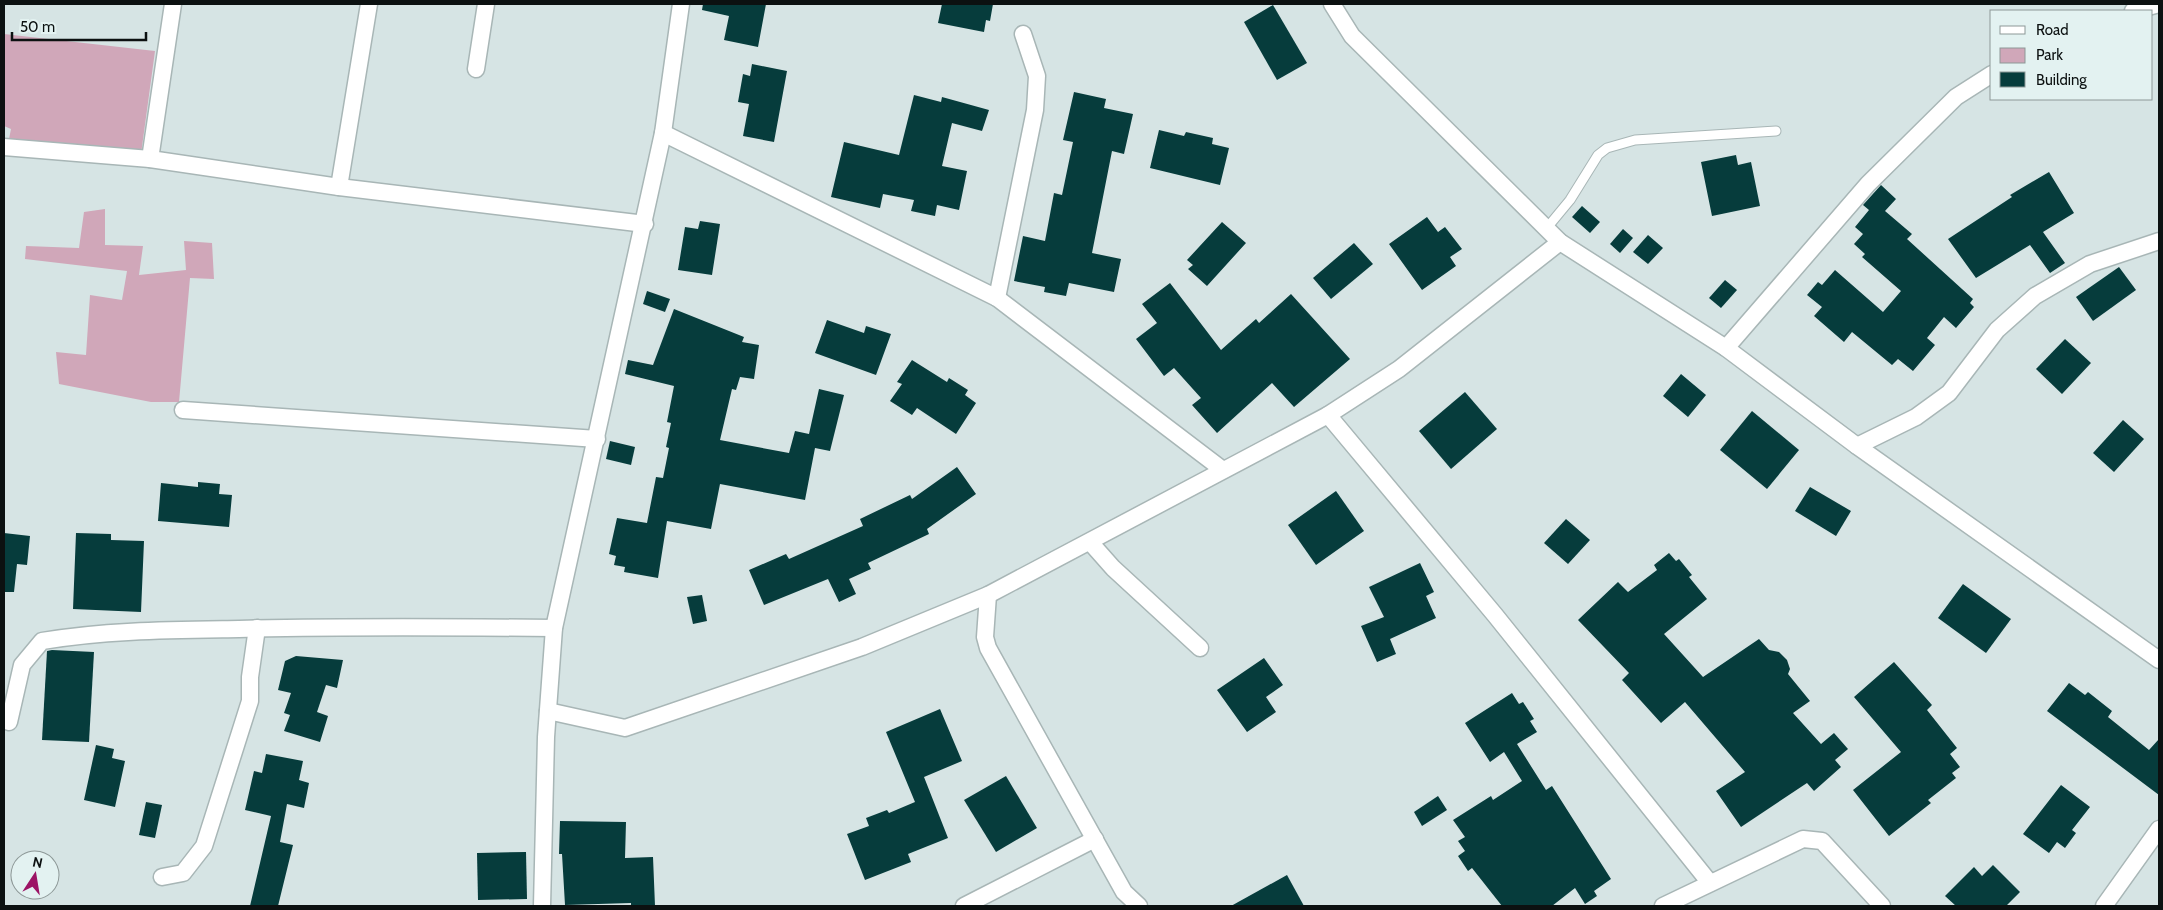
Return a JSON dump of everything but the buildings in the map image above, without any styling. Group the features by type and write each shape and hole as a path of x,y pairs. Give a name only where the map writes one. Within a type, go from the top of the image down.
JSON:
{"street":[{"path":"150,159 173,4"},
{"path":"339,188 369,4"},
{"path":"476,69 486,4"},
{"path":"542,906 548,711 554,628 645,224 663,133 682,4"},
{"path":"1332,4 1352,36 1560,242 1726,348 1857,446 2159,660"},
{"path":"2137,10 2159,4"},
{"path":"997,298 1035,110 1038,76 1023,34"},
{"path":"1726,348 1868,184 1956,97 1990,75"},
{"path":"663,133 997,298 1223,470"},
{"path":"4,146 150,159 339,188 645,224"},
{"path":"548,711 625,728 862,647 988,595 1328,415 1399,369 1560,242"},
{"path":"1857,446 1916,417 1949,393 1997,330 2035,296 2090,264 2159,242"},
{"path":"183,410 597,439"},
{"path":"1328,415 1501,622 1710,884"},
{"path":"1090,542 1113,568 1200,648"},
{"path":"988,595 984,637 988,648 1124,892 1139,906"},
{"path":"9,722 22,665 42,641 89,633 257,628 554,628"},
{"path":"162,877 183,873 204,846 250,701 250,677 257,628"},
{"path":"2104,906 2159,829"},
{"path":"964,906 1095,839"},
{"path":"1663,906 1803,839 1822,841 1882,906"}],"lane":[{"path":"1546,229 1570,200 1598,155 1607,148 1635,140 1776,131"}],"green space":[{"path":"4,34 155,51 141,154 8,144 11,129 4,126"},
{"path":"105,209 105,245 143,246 139,275 186,270 184,241 212,243 214,279 190,278 179,402 151,402 59,384 56,352 86,355 90,295 122,300 127,271 25,259 26,246 79,248 84,212"}]}
